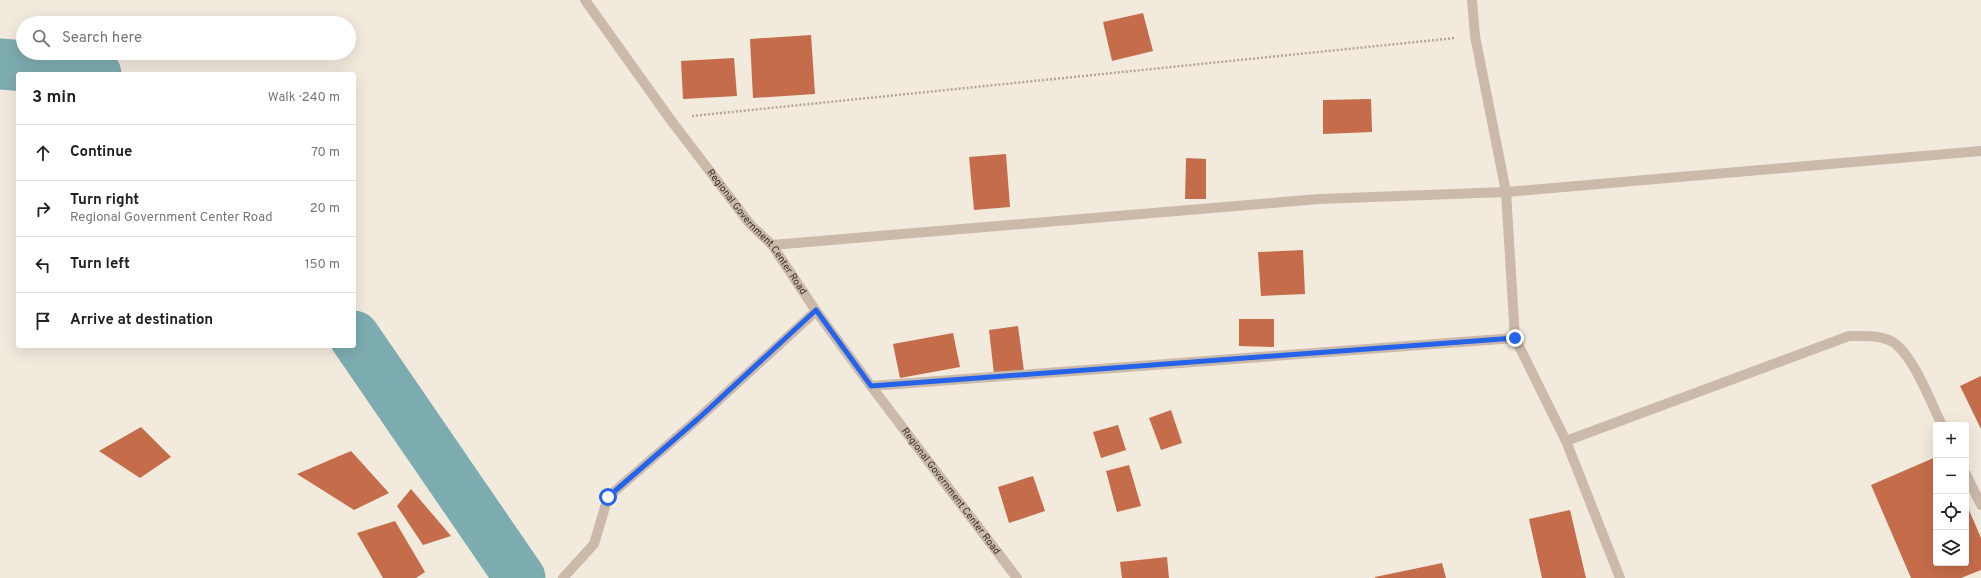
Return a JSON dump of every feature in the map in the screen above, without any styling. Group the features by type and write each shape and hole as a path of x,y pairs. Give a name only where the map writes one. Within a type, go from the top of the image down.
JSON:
{"street":[{"name":"Regional Government Center Road","path":"585,0 670,119 750,224 772,245 816,310 871,386 1017,578"},
{"path":"1472,0 1475,36 1506,192 1515,338 1566,441 1620,578"},
{"path":"772,245 1319,199 1506,192 1981,150"},
{"path":"563,578 594,544 608,497 699,418 816,310"},
{"path":"1566,441 1850,336 1872,336 1890,340 1908,356 1941,422"},
{"path":"871,386 1515,338"},
{"path":"1969,480 1981,505"}],"path":[{"path":"670,119 1475,36"}],"building":[{"path":"1143,13 1153,51 1112,61 1103,22"},
{"path":"811,35 815,94 753,98 750,39"},
{"path":"734,58 737,96 683,99 681,61"},
{"path":"1371,99 1372,132 1323,134 1323,100"},
{"path":"1006,154 1010,207 974,210 969,157"},
{"path":"1186,158 1206,159 1206,199 1185,199"},
{"path":"1303,250 1305,294 1261,296 1258,252"},
{"path":"1239,319 1274,319 1274,347 1239,346"},
{"path":"1018,326 1024,371 994,374 989,330"},
{"path":"953,333 960,367 900,378 893,344"},
{"path":"1981,376 1981,429 1960,386"},
{"path":"1171,410 1182,443 1161,450 1149,418"},
{"path":"1118,425 1126,450 1101,458 1093,432"},
{"path":"141,427 171,457 140,478 99,451"},
{"path":"351,451 389,493 354,510 297,474"},
{"path":"1933,458 1933,566 1969,566 1969,510 1981,538 1981,570 1961,578 1911,578 1871,485"},
{"path":"1129,465 1141,506 1117,512 1106,471"},
{"path":"1033,476 1045,511 1009,523 998,487"},
{"path":"411,489 451,536 423,545 397,506"},
{"path":"1570,510 1586,578 1542,578 1529,519"},
{"path":"395,521 425,572 416,578 383,578 357,533"},
{"path":"1167,557 1169,578 1122,578 1120,562"},
{"path":"1442,563 1446,578 1375,578 1375,577"}],"waterway":[{"path":"0,64 93,72"},
{"path":"356,339 520,578"}],"route":[{"path":"608,497 699,418 816,310 871,386 1515,338"}]}
